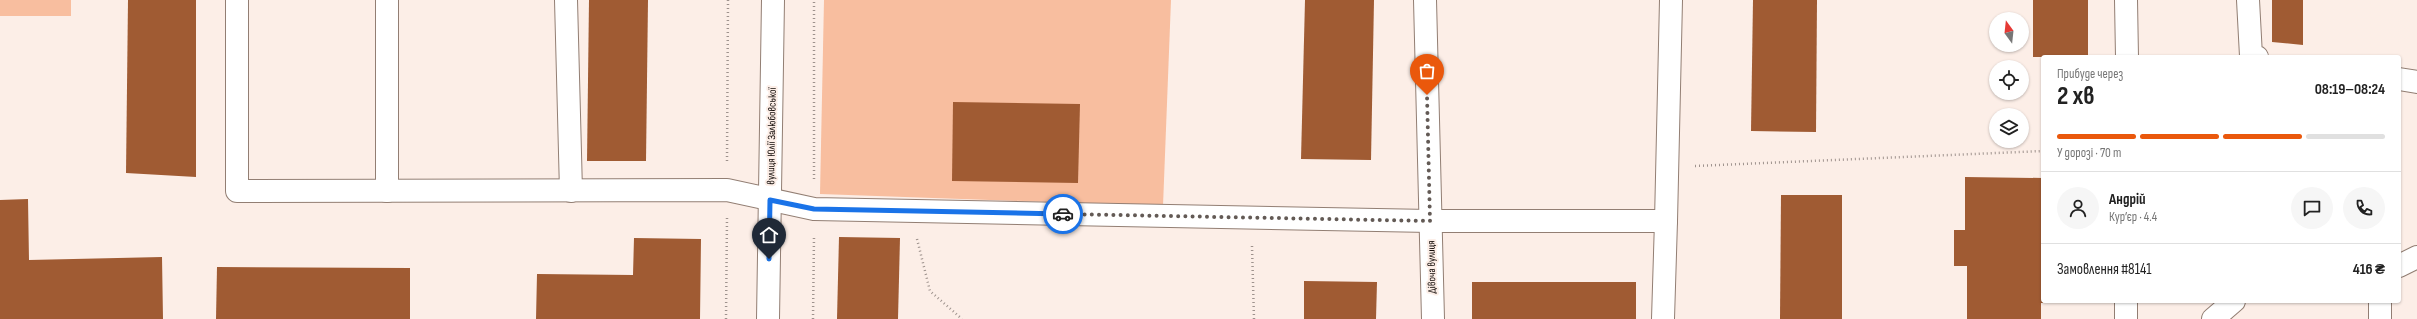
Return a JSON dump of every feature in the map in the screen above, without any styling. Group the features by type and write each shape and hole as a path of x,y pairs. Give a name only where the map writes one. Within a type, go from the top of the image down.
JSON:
{"street":[{"path":"237,0 237,191 727,190 814,209 1430,221 1666,221"},
{"path":"387,0 387,191"},
{"path":"566,0 571,191"},
{"name":"вулиця Юлії Залюбовської","path":"768,319 773,0"},
{"name":"Дівоча вулиця","path":"1425,0 1432,319"},
{"path":"1663,319 1671,0"},
{"path":"2126,0 2127,55"},
{"path":"2248,0 2251,55"},
{"path":"2401,79 2417,82"},
{"path":"2401,265 2417,257"},
{"path":"2126,303 2126,319"},
{"path":"2213,319 2232,303"},
{"path":"2380,303 2380,319"}],"path":[{"path":"813,319 814,0"},
{"path":"1667,167 2041,151"},
{"path":"911,211 930,291 962,319"},
{"path":"1252,217 1254,319"}],"shaded area":[{"path":"0,0 71,0 71,16 0,16"},
{"path":"824,0 1171,0 1163,206 820,194"}],"building":[{"path":"128,0 196,0 196,177 126,173"},
{"path":"589,0 648,0 646,161 587,161"},
{"path":"1305,0 1374,0 1371,160 1301,159"},
{"path":"1753,0 1817,0 1816,132 1751,131"},
{"path":"2033,0 2088,0 2088,55 2041,55 2041,57 2033,57"},
{"path":"2272,0 2303,0 2303,45 2272,42"},
{"path":"953,102 1080,104 1078,183 952,181"},
{"path":"1965,177 2041,178 2041,319 1967,319 1967,266 1954,266 1954,230 1965,230"},
{"path":"1781,195 1842,195 1842,319 1780,319"},
{"path":"28,199 29,260 162,257 163,319 0,319 0,200"},
{"path":"839,237 900,238 898,319 837,319"},
{"path":"634,238 701,239 700,319 536,319 537,274 633,275"},
{"path":"217,267 410,268 410,319 216,319"},
{"path":"1304,281 1377,282 1376,319 1304,319"},
{"path":"1472,282 1636,282 1636,319 1472,319"}],"way so far":[{"path":"1063,214 1430,221 1427,95"}],"route":[{"path":"769,259 770,200 814,209 1063,214"}]}
